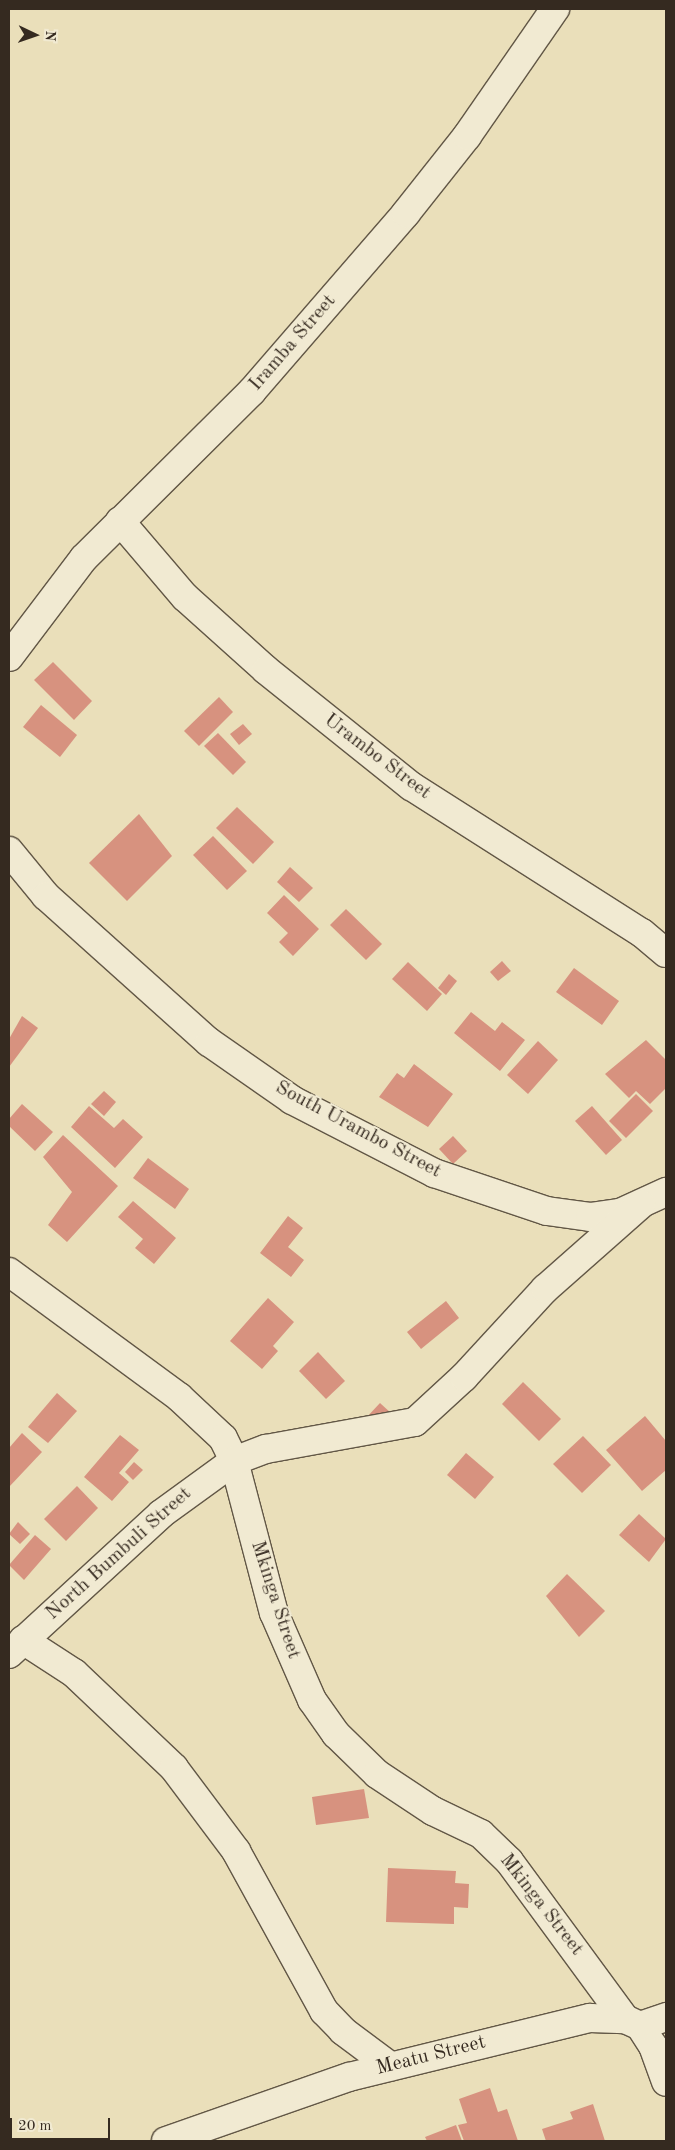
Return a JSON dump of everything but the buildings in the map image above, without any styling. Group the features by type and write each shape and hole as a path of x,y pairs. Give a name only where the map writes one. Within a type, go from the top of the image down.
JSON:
{"street":[{"name":"Iramba Street","path":"9,657 84,558 252,391 406,212 467,136 555,9"},
{"name":"Urambo Street","path":"120,521 192,603 266,670 411,786 642,933 666,953"},
{"name":"South Urambo Street","path":"9,851 46,896 209,1042 292,1100 434,1173 547,1211 590,1217 640,1204 666,1192"},
{"name":"North Bumbuli Street","path":"16,1647 160,1514 234,1461 266,1449 415,1422 469,1371 545,1289 640,1204"},
{"name":"Mkinga Street","path":"9,1272 208,1420 234,1461 274,1613 312,1700 336,1734 377,1774 433,1810 481,1834 509,1861 632,2023"},
{"path":"16,1647 74,1673 174,1768 236,1851 324,2011 343,2031 390,2066"},
{"path":"632,2023 666,2017"},
{"name":"Meatu Street","path":"166,2141 390,2066 590,2018 632,2023"},
{"path":"632,2023 653,2046 666,2082"}]}
